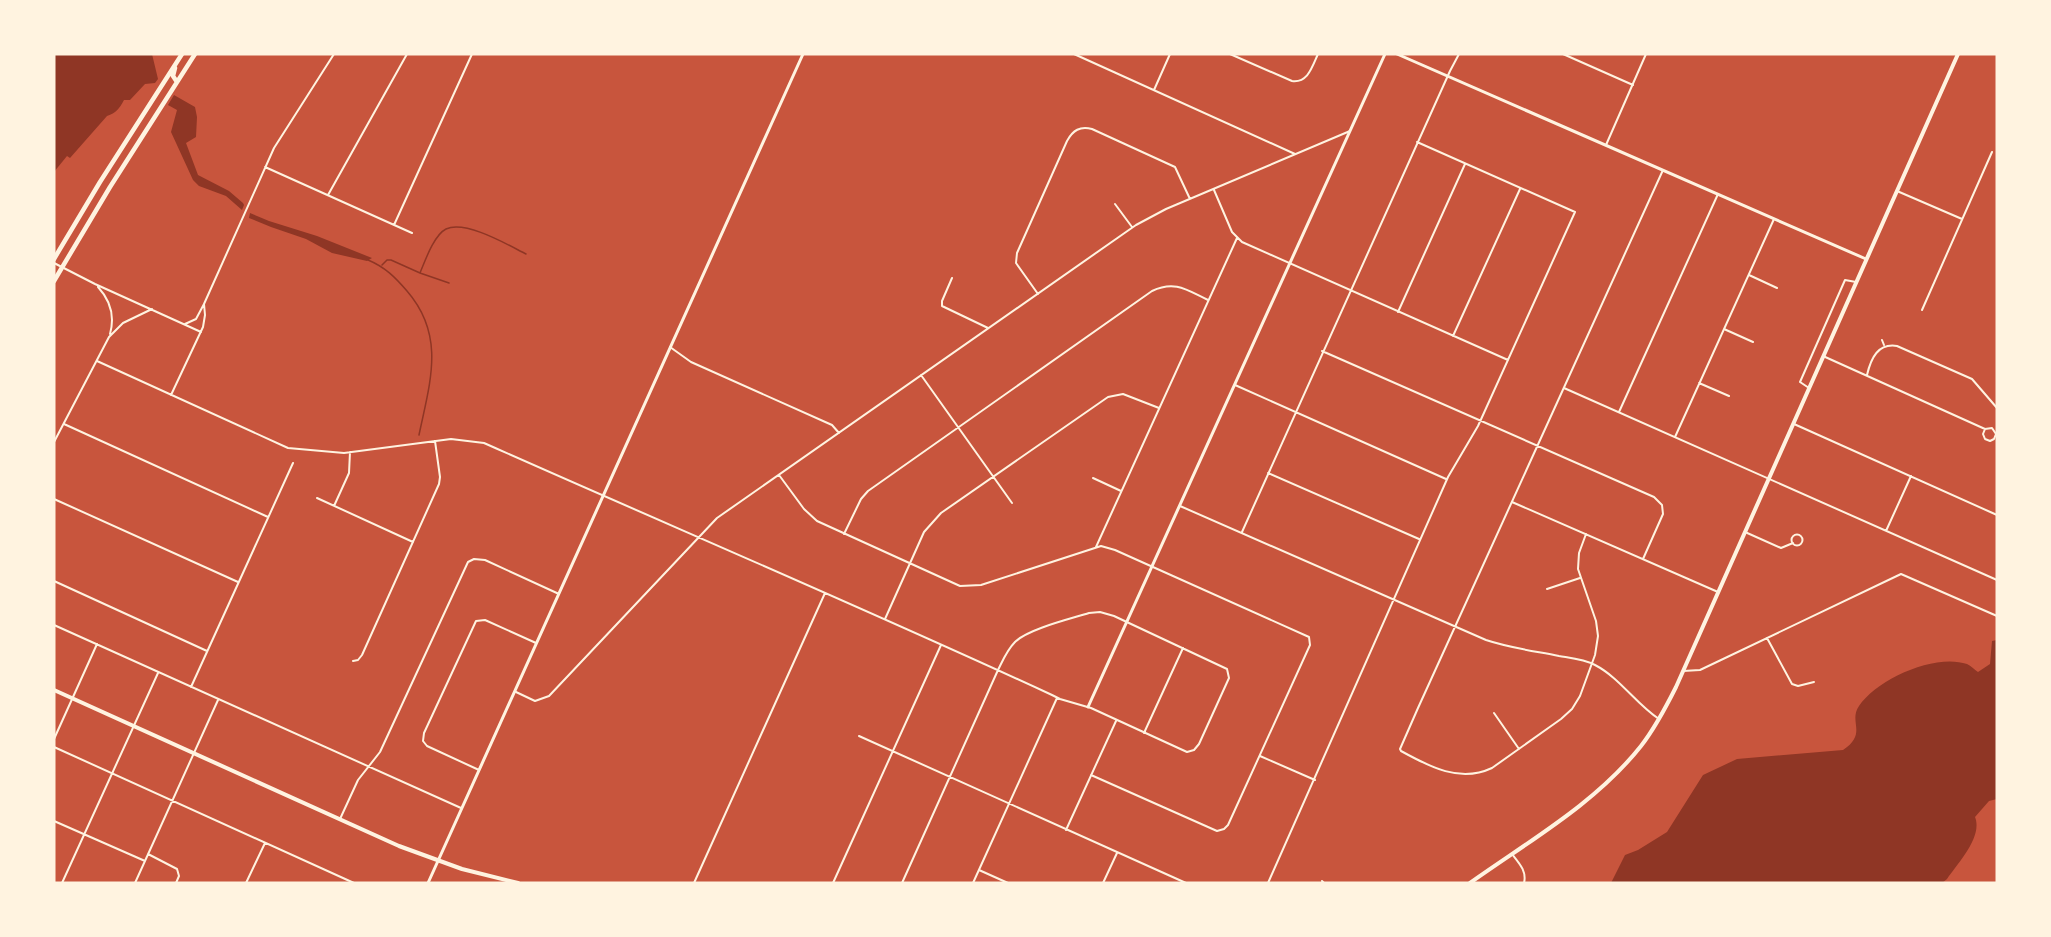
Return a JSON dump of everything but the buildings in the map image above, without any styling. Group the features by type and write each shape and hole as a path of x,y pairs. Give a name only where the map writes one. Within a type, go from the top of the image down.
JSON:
{"highway":[{"path":"54,261 100,182 182,54"},
{"path":"54,280 195,54"},
{"path":"177,62 173,76 177,82"},
{"path":"100,182 110,187"}],"main road":[{"path":"1470,883 1607,783 1641,745 1659,719 1683,671 1958,54"},
{"path":"54,690 399,846 438,861 518,883"}],"street":[{"path":"185,324 196,319 204,304 282,133 334,54"},
{"path":"328,195 407,54"},
{"path":"394,225 472,54"},
{"path":"428,883 803,54"},
{"path":"1074,54 1295,154"},
{"path":"1154,90 1170,54"},
{"path":"1230,54 1298,82 1308,75 1318,54"},
{"path":"1088,707 1385,54"},
{"path":"1397,54 1866,259"},
{"path":"1241,533 1447,76 1459,54"},
{"path":"1563,54 1633,85"},
{"path":"1606,145 1646,54"},
{"path":"1038,294 1018,268 1015,259 1067,141 1074,131 1083,128 1092,129 1175,167 1190,199"},
{"path":"514,692 535,701 549,696 722,514 1132,227 1190,199 1350,131"},
{"path":"1268,883 1447,479 1480,421 1575,212 1418,142"},
{"path":"1922,310 1992,152"},
{"path":"1398,312 1465,163"},
{"path":"265,167 412,233"},
{"path":"1586,534 1578,558 1580,578 1598,629 1598,643 1580,696 1572,709 1492,768 1480,773 1466,775 1445,771 1403,753 1400,749 1663,170"},
{"path":"1453,336 1521,187"},
{"path":"1214,189 1237,238 1290,264 1508,360"},
{"path":"1897,191 1962,219"},
{"path":"1620,412 1718,194"},
{"path":"1115,204 1132,227"},
{"path":"1675,436 1774,219"},
{"path":"1096,547 1237,238"},
{"path":"54,261 95,284 201,332"},
{"path":"1749,274 1777,288"},
{"path":"952,278 942,306 988,328"},
{"path":"1809,388 1800,382 1845,280 1856,282"},
{"path":"95,284 106,296 111,308 112,325 109,337"},
{"path":"844,534 855,509 868,491 1152,291 1166,285 1179,287 1208,300"},
{"path":"171,395 201,332 205,315 204,304"},
{"path":"54,442 109,337 117,327 152,309"},
{"path":"1724,329 1753,342"},
{"path":"1882,340 1884,345"},
{"path":"1867,375 1874,356 1884,345"},
{"path":"1884,345 1903,348 1972,379 1997,408"},
{"path":"670,347 691,362 832,425 839,433"},
{"path":"1323,351 1658,500 1662,505 1663,514 1643,560"},
{"path":"1823,356 1985,429 1990,427 1994,429"},
{"path":"97,361 288,448 350,452 451,439 484,443 885,619 998,670 1057,698 1088,707 1187,752 1197,748 1229,678 1229,672 1224,666 1107,614 1095,612 1028,633 1012,644 998,670 902,883"},
{"path":"921,375 1012,503"},
{"path":"1700,383 1729,396"},
{"path":"1235,385 1447,479"},
{"path":"1564,388 1997,580"},
{"path":"885,619 924,532 936,517 1108,397 1123,394 1159,408"},
{"path":"64,424 268,517"},
{"path":"1793,424 1997,515"},
{"path":"1994,429 1997,425"},
{"path":"1985,429 1983,437 1990,441 1996,436 1994,429"},
{"path":"353,661 358,660 362,655 440,481 435,441"},
{"path":"334,506 349,472 350,452"},
{"path":"191,687 293,463"},
{"path":"1268,472 1420,540"},
{"path":"779,475 813,518 960,585 976,586 1101,546 1309,637 1310,645 1228,825 1220,830 1091,775"},
{"path":"1886,531 1911,476"},
{"path":"1093,478 1121,491"},
{"path":"317,498 413,542"},
{"path":"54,499 238,582"},
{"path":"1512,502 1718,592"},
{"path":"1180,506 1495,644 1592,663 1616,679 1659,719"},
{"path":"1745,532 1781,548 1793,543"},
{"path":"340,819 358,780 380,752 464,567 472,560 485,560 558,594"},
{"path":"1683,671 1700,670 1902,574 1997,616"},
{"path":"1547,589 1580,578"},
{"path":"54,581 207,651"},
{"path":"694,883 825,593"},
{"path":"479,770 427,746 423,741 424,733 476,621 485,620 536,643"},
{"path":"54,625 461,808"},
{"path":"1767,638 1792,684 1798,686 1814,682"},
{"path":"54,739 97,644"},
{"path":"833,883 942,645"},
{"path":"1144,733 1183,647"},
{"path":"62,883 159,672"},
{"path":"973,883 1057,698"},
{"path":"135,883 218,699"},
{"path":"1494,712 1519,749"},
{"path":"1066,830 1116,720"},
{"path":"859,736 1186,883"},
{"path":"54,747 354,883"},
{"path":"1260,756 1315,780"},
{"path":"54,821 145,861"},
{"path":"246,883 265,843"},
{"path":"1103,883 1117,852"},
{"path":"1512,853 1523,868 1524,883"},
{"path":"148,854 177,869 179,876 176,883"},
{"path":"979,870 1008,883"}],"shaded area":[{"path":"54,54 152,54 158,79 155,83 145,84 130,100 124,100 117,110 107,116 70,158 67,156 54,172"},
{"path":"174,95 195,107 196,137 186,143 198,175 229,191 243,203 242,210 226,196 199,186 193,180 171,132 177,110 168,105"},
{"path":"250,213 372,258 367,261 332,253 306,239 249,218"},
{"path":"1997,640 1997,799 1989,801 1975,817 1977,825 1973,841 1942,883 1611,883 1625,855 1638,850 1667,832 1703,775 1737,759 1843,750 1850,744 1856,733 1855,717 1859,706 1879,686 1908,671 1939,662 1967,664 1978,672 1990,664 1992,641"}],"waterway":[{"path":"420,273 438,237 446,229 454,227 487,235 526,254"},
{"path":"368,260 385,269 403,286 419,308 427,325 432,360 419,435"},
{"path":"382,265 387,260 391,260 449,283"}]}
